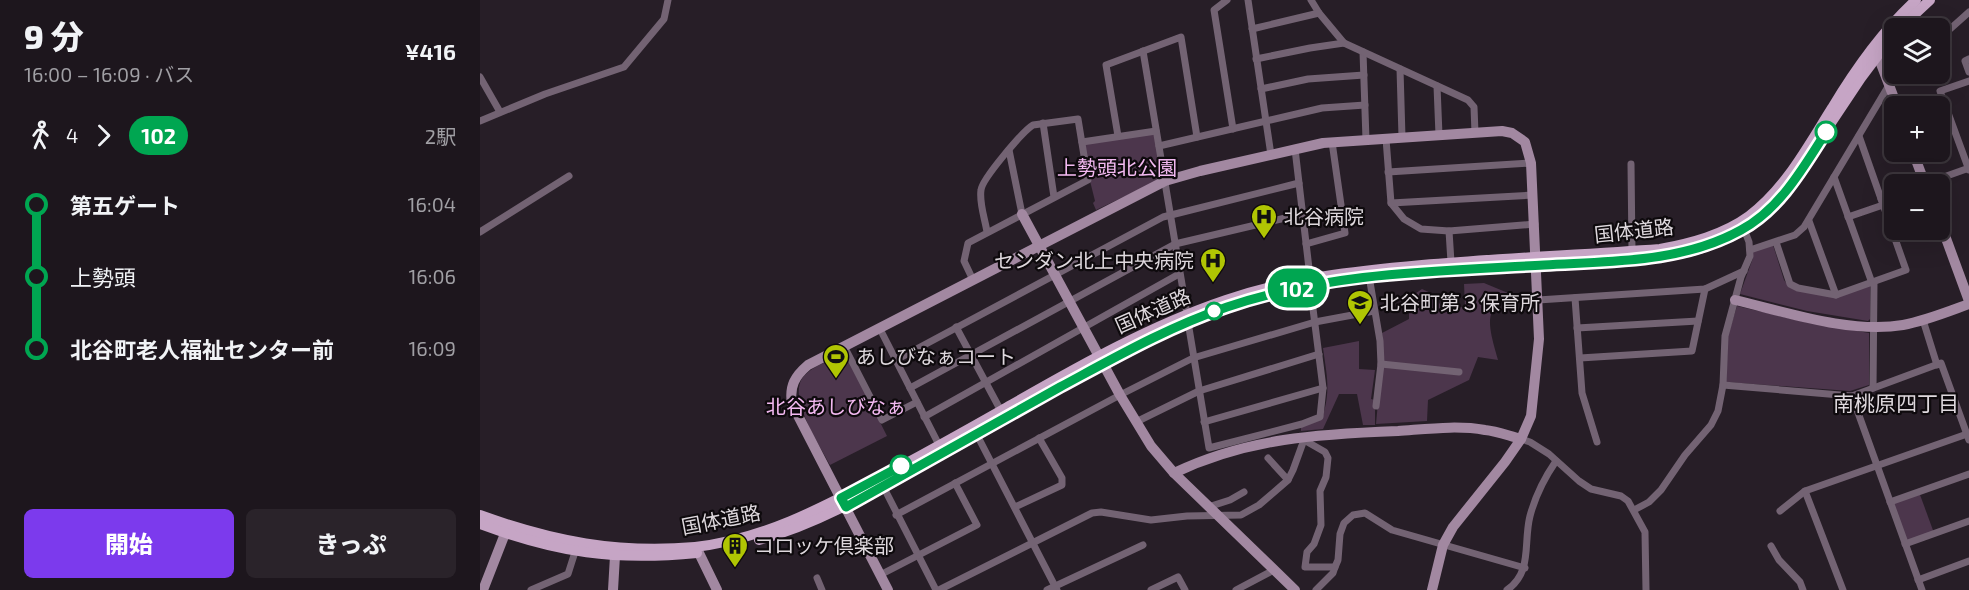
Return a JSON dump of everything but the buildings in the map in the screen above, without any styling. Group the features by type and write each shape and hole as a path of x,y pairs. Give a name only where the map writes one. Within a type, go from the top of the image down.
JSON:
{"main road":[{"name":"国体道路","path":"480,524 606,547 639,549 696,546 729,541 844,503 883,486 1149,330 1187,318 1251,292 1360,270 1451,262 1612,261 1682,253 1711,244 1744,229 1770,208 1785,192 1895,21 1916,0"},
{"path":"1911,18 1930,0"},
{"name":"国体道路","path":"1310,281 1659,249 1715,234 1749,216 1780,187 1846,85 1884,42"},
{"name":"国体道路","path":"480,515 507,530 575,552 615,556 665,556 730,548 795,529 844,503 939,445 1102,359"}],"street":[{"path":"480,121 545,94 624,67 664,19 668,0"},
{"path":"1227,0 1214,10 1233,129"},
{"path":"1248,0 1271,155"},
{"path":"1311,0 1344,43 1460,95 1472,104 1475,133"},
{"path":"1950,29 1969,12"},
{"path":"1252,28 1319,13"},
{"path":"1118,136 1106,64 1181,37 1197,137"},
{"path":"1256,59 1344,43"},
{"path":"1876,49 1893,96"},
{"path":"1143,51 1209,448 1302,424 1320,417 1323,388 1295,149"},
{"path":"1363,52 1366,140"},
{"path":"1969,59 1965,61 1969,72"},
{"path":"1400,69 1402,137"},
{"path":"1261,89 1308,79 1364,75"},
{"path":"480,77 500,112"},
{"path":"1950,175 1969,169 1940,91 1969,81"},
{"path":"1750,250 1800,232 1889,85"},
{"path":"1437,86 1439,135"},
{"path":"1159,146 1322,108 1365,105"},
{"path":"973,280 964,261 968,243 1088,180 1078,119 1033,125 1009,150 981,186 987,232"},
{"path":"1043,123 1054,197"},
{"path":"1082,142 1156,131"},
{"path":"888,590 795,410 791,392 794,380 805,368 1165,181 1332,142 1502,131 1520,137 1526,142 1531,163 1539,339 1534,397 1531,416 1521,439 1454,527 1443,545 1432,590"},
{"path":"1776,242 1792,286 1836,295 1906,270 1859,136"},
{"path":"1386,138 1391,204 1404,219 1421,229 1449,231 1535,224"},
{"path":"1306,244 1345,233 1332,142"},
{"path":"1009,150 1022,214 1120,395 1151,446 1174,473 1295,590"},
{"path":"1388,172 1531,163"},
{"path":"1631,164 1632,251"},
{"path":"480,232 569,176"},
{"path":"1834,177 1873,282 1873,388"},
{"path":"896,360 1170,214 1299,183"},
{"path":"1391,204 1533,195"},
{"path":"1848,217 1882,202"},
{"path":"910,388 1175,244 1302,214"},
{"path":"1809,220 1836,295"},
{"path":"1634,510 1649,502 1661,490 1685,455 1711,424 1718,411 1723,385 1723,344 1749,259 1749,242 1744,229"},
{"path":"1449,231 1451,262"},
{"path":"1735,300 1834,322 1874,328 1923,320 1969,302 1947,240"},
{"path":"1538,300 1705,290 1744,271"},
{"path":"924,417 1179,274"},
{"path":"1369,276 1380,341 1381,364 1376,406"},
{"path":"1580,358 1692,351 1705,290"},
{"path":"1575,298 1582,393 1597,442"},
{"path":"896,515 1193,358 1315,322 1374,311"},
{"path":"1923,320 1937,364"},
{"path":"1577,328 1698,321"},
{"path":"956,327 1001,411"},
{"path":"880,329 939,445"},
{"path":"844,346 882,420 917,402"},
{"path":"1136,422 1199,391 1319,354"},
{"path":"1723,385 1852,396 1941,363 1968,437 1805,491 1780,511"},
{"path":"1381,364 1459,372"},
{"path":"1204,422 1323,388"},
{"path":"1852,396 1922,590"},
{"path":"1960,416 1969,413"},
{"path":"1174,473 1237,449 1266,442 1455,428 1486,430 1530,442 1549,454 1591,489 1624,497 1646,532 1646,590"},
{"path":"976,433 1056,588"},
{"path":"1014,507 1062,485 1062,478 1040,438"},
{"path":"883,486 896,515 938,590 1092,513 1101,512 1151,520 1187,516 1240,515 1259,505 1288,480 1305,438"},
{"path":"1305,438 1325,452 1328,458 1326,477 1320,491 1321,525 1314,543 1307,552 1305,567 1335,567"},
{"path":"1268,458 1288,480"},
{"path":"1507,590 1517,582 1525,568 1530,515 1543,482 1556,460"},
{"path":"1890,502 1969,474"},
{"path":"880,575 977,525 955,483"},
{"path":"1805,491 1843,590"},
{"path":"1208,507 1230,500 1244,492"},
{"path":"1316,590 1333,573 1338,560 1340,534 1344,522 1353,515 1365,513 1392,530 1525,568"},
{"path":"1905,544 1969,521"},
{"path":"483,590 507,530"},
{"path":"1047,590 1056,588 1143,544"},
{"path":"1771,546 1779,561 1800,582 1803,590"},
{"path":"531,590 568,574 575,552"},
{"path":"699,553 717,590"},
{"path":"613,590 615,556"},
{"path":"1918,580 1969,561"},
{"path":"1236,590 1275,570"},
{"path":"1151,590 1178,577 1185,590"},
{"path":"817,578 822,590"}],"green space":[{"name":"上勢頭北公園","path":"1155,132 1162,176 1159,180 1096,210 1084,144"},
{"path":"1773,245 1784,280 1789,287 1836,298 1870,285 1870,319 1868,321 1807,311 1740,294 1753,258 1752,251"},
{"path":"1484,283 1508,293 1495,307 1490,317 1498,360 1478,357 1469,380 1428,400 1427,421 1376,424 1383,348 1382,333 1409,319 1409,298 1422,289 1435,295 1442,308 1465,307 1464,284"},
{"path":"1737,306 1805,322 1869,333 1869,385 1850,391 1726,382 1728,335"},
{"path":"1359,341 1359,369 1375,370 1371,399 1375,400 1375,425 1363,425 1357,394 1339,394 1323,429 1301,431 1301,427 1322,419 1325,409 1327,384 1323,348"},
{"name":"北谷あしびなぁ","path":"841,355 846,355 887,436 830,465 806,420 799,396 800,385 804,376 812,369"},
{"path":"1919,492 1934,533 1905,544 1890,502"}],"bus line":[{"name":"102","path":"901,466 841,498 846,507 976,433 1154,337 1207,314 1254,298 1338,280 1660,256 1682,253 1721,241 1744,229 1770,208 1803,169 1826,132"}],"place":[{"name":"北谷病院","path":"1264,240"},
{"name":"センダン北上中央病院","path":"1213,284"},
{"name":"北谷町第３保育所","path":"1360,326"},
{"name":"あしびなぁコート","path":"836,380"},
{"name":"コロッケ倶楽部","path":"735,569"}],"district":[{"name":"南桃原四丁目","path":"1896,404"}]}
